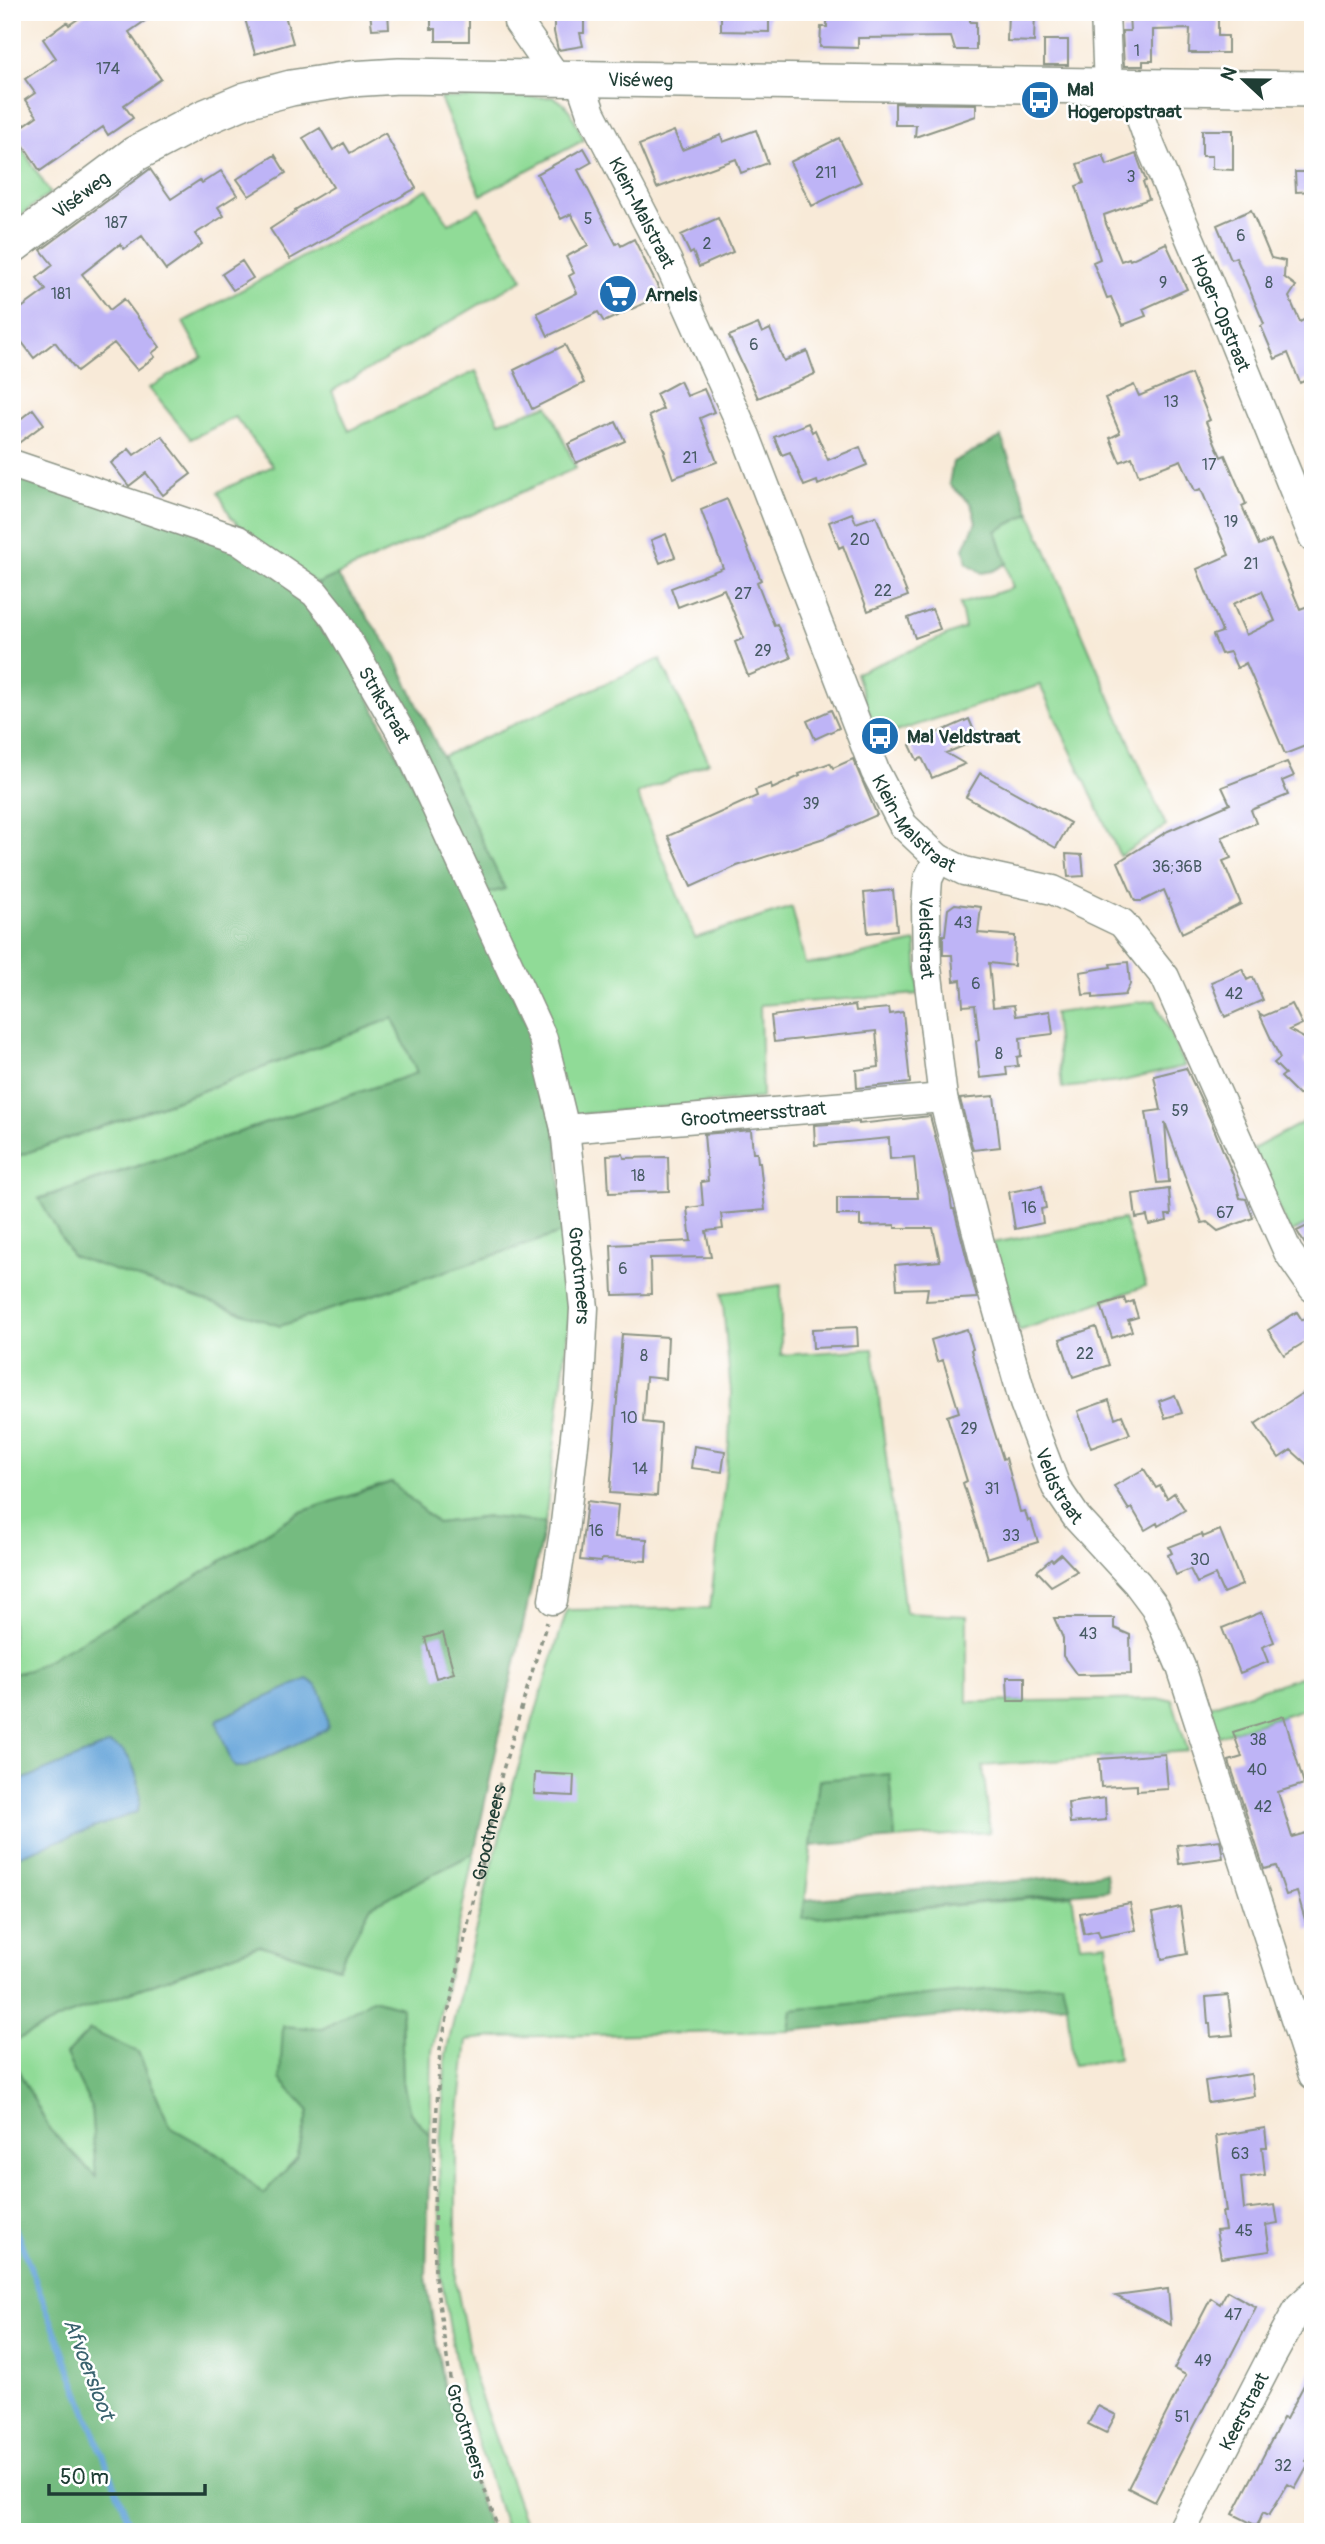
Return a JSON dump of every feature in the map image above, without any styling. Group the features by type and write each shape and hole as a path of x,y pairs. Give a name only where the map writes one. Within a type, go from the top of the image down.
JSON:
{"main road":[{"name":"Viséweg","path":"12,246 135,154 168,135 246,100 317,83 350,79 399,76 1313,89"}],"street":[{"name":"Hoger-Opstraat","path":"1105,12 1123,87 1142,122 1313,537"},
{"name":"Klein-Malstraat","path":"518,22 568,78 591,113 667,260 746,436 875,771 903,825 938,858 964,871 1053,890 1122,923 1165,977 1287,1252 1313,1288"},
{"name":"Strikstraat","path":"12,464 238,540 315,593 335,618 402,734 460,856 543,1038 565,1129"},
{"name":"Veldstraat","path":"938,858 928,879 927,955 943,1098 991,1287 1024,1403 1056,1487 1077,1518 1137,1583 1155,1607 1181,1667 1313,2075"},
{"name":"Grootmeersstraat","path":"565,1129 943,1098"},
{"name":"Grootmeers","path":"553,1600 579,1401 584,1308 565,1129"},
{"name":"Keerstraat","path":"1181,2532 1299,2307 1313,2294"}],"path":[{"name":"Grootmeers","path":"499,2532 452,2392 435,2276 434,2163 440,2049 502,1773 553,1600"}],"green space":[{"path":"553,97 569,109 584,140 481,195 440,98"},
{"path":"12,132 50,193 12,222"},
{"path":"427,189 449,224 479,207 523,279 332,391 349,431 476,371 499,422 548,405 576,468 317,584 248,534 231,517 218,492 273,466 235,417 191,439 149,388 202,357 183,322"},
{"path":"1001,437 1030,513 996,531 1007,563 993,571 982,573 967,563 964,548 976,522 971,504 949,484 953,462"},
{"path":"12,471 222,539 284,575 342,645 467,892 537,1046 557,1136 564,1232 280,1326 72,1256 39,1199 417,1073 393,1018 188,1096 12,1158"},
{"path":"1030,513 1166,826 1120,856 1040,685 877,738 856,673 965,628 960,604 1013,588 996,531"},
{"path":"337,575 393,653 505,889 485,894 317,584"},
{"path":"660,659 709,762 637,794 695,938 792,907 805,964 827,962 916,942 919,994 760,1005 762,1098 571,1115 485,894 504,889 441,757"},
{"path":"1155,1000 1185,1066 1119,1082 1062,1088 1054,1013"},
{"path":"393,1018 417,1073 40,1198 280,1326 564,1232 570,1314 545,1523 488,1517 437,1523 391,1482 298,1513 194,1578 29,1671 12,1674 12,1158 189,1096"},
{"path":"1313,1117 1313,1222 1290,1233 1253,1149"},
{"path":"1124,1219 1146,1286 1019,1331 992,1243"},
{"path":"781,1285 781,1355 873,1349 905,1613 967,1616 967,1702 1172,1699 1188,1751 983,1766 990,1832 895,1839 890,1774 819,1781 803,1919 1072,1895 1080,1945 1107,1943 1118,2059 1073,2065 1067,2004 1062,1983 792,2010 789,2031 496,2037 467,2040 456,2140 456,2284 476,2383 528,2532 507,2532 460,2388 441,2276 439,2163 446,2054 513,1785 567,1610 710,1608 729,1443 731,1394 722,1293"},
{"path":"392,1482 437,1523 488,1517 545,1523 474,1853 371,1906 338,1967 259,1945 63,2017 12,2042 12,1674 29,1670 194,1578 298,1513"},
{"path":"1313,1673 1313,1706 1213,1738 1203,1708"},
{"path":"890,1774 895,1839 811,1846 819,1780"},
{"path":"474,1853 432,2051 430,2135 410,2113 403,2082 401,2007 373,1999 323,2029 280,2079 309,2111 297,2158 263,2195 223,2157 170,2127 138,2052 66,2055 91,2106 97,2178 50,2130 12,2059 12,2042 63,2017 259,1945 338,1967 371,1906"},
{"path":"1106,1873 1108,1890 802,1919 805,1900"},
{"path":"1062,1982 1067,2004 789,2031 792,2010"},
{"path":"372,1999 401,2007 403,2082 410,2113 430,2135 426,2277 444,2389 490,2532 12,2532 12,2059 50,2130 96,2177 91,2106 66,2055 90,2030 138,2052 170,2127 223,2157 263,2194 297,2158 309,2111 280,2079 283,2026 323,2029"}],"water":[{"path":"307,1679 318,1688 324,1699 328,1726 326,1730 246,1767 236,1767 231,1761 217,1723 218,1719"},
{"path":"109,1744 123,1751 132,1764 140,1798 137,1812 12,1858 12,1784"}],"building":[{"path":"88,12 158,12 129,32 161,79 124,105 133,118 108,135 103,127 40,171 15,132 37,116 25,100 35,93 25,79 56,58 43,39 67,22 69,25"},
{"path":"270,12 284,12 293,43 255,54 245,19"},
{"path":"370,12 388,12 389,28 372,29"},
{"path":"469,12 469,41 436,41 436,29 431,29 431,13"},
{"path":"554,12 584,12 584,33 580,33 583,46 558,50"},
{"path":"721,12 769,12 769,32 721,31"},
{"path":"827,12 970,12 970,22 976,22 976,50 955,50 951,37 858,38 858,48 820,47 821,27 827,27"},
{"path":"1008,12 1035,12 1034,42 1007,41"},
{"path":"1218,12 1218,36 1228,36 1228,53 1189,53 1190,29 1153,30 1153,61 1143,61 1143,66 1124,66 1122,31 1130,31 1129,14"},
{"path":"1044,40 1068,40 1068,65 1044,65"},
{"path":"895,103 976,104 976,116 915,137 916,125 895,125"},
{"path":"320,128 333,150 344,143 350,153 385,133 416,188 290,259 270,229 333,187 303,138"},
{"path":"756,130 768,163 741,173 736,159 657,188 639,145 674,131 682,150 721,135 723,142"},
{"path":"1202,130 1233,130 1233,170 1212,169 1212,156 1202,156"},
{"path":"839,138 861,182 812,206 790,162"},
{"path":"584,148 592,162 578,170 616,244 619,242 621,246 634,239 662,295 604,322 598,312 548,336 537,313 577,293 569,276 574,273 566,257 588,245 571,214 561,219 537,174"},
{"path":"1136,154 1146,181 1143,182 1149,199 1104,215 1106,224 1121,261 1130,260 1166,243 1187,289 1143,309 1146,316 1123,325 1111,297 1107,298 1093,262 1100,259 1076,186 1084,183 1077,164 1103,155 1107,165"},
{"path":"275,155 286,173 249,196 237,179"},
{"path":"150,169 171,199 200,180 202,183 221,171 237,195 218,207 224,216 195,234 202,244 166,270 142,236 124,249 120,244 82,274 110,310 124,299 160,347 152,353 155,357 137,370 114,343 77,371 55,342 34,358 12,329 12,315 46,290 37,278 53,265 41,250"},
{"path":"1295,172 1313,172 1313,191 1296,192"},
{"path":"1251,210 1271,258 1285,261 1284,277 1296,286 1289,297 1300,322 1307,318 1313,331 1313,377 1300,383 1288,353 1275,359 1261,326 1264,324 1236,257 1231,259 1217,225"},
{"path":"718,218 733,252 699,267 693,252 690,254 681,235"},
{"path":"242,261 253,278 233,290 222,274"},
{"path":"758,324 762,333 770,329 784,361 807,351 815,374 758,398 729,336"},
{"path":"565,345 584,383 532,409 514,370"},
{"path":"1191,374 1210,420 1206,422 1221,457 1225,455 1246,504 1242,506 1259,545 1271,540 1300,609 1308,606 1313,615 1313,743 1285,754 1246,663 1237,668 1230,652 1221,654 1213,635 1222,632 1197,569 1229,555 1201,489 1195,491 1181,460 1139,476 1132,457 1120,462 1110,438 1120,433 1105,398 1134,385 1139,396","holes":["1262,591 1275,621 1246,635 1233,604"]},
{"path":"680,381 687,396 704,389 714,412 700,418 717,462 673,478 649,416 663,409 656,394"},
{"path":"33,409 44,424 12,448 12,426"},
{"path":"616,422 625,441 576,463 568,444"},
{"path":"808,423 812,432 815,430 828,460 860,447 867,465 818,485 817,481 804,486 790,452 782,455 774,437"},
{"path":"162,436 191,474 163,495 146,473 129,486 111,463 129,449 134,455"},
{"path":"727,499 761,580 757,582 774,625 777,624 791,658 748,676 735,642 744,638 724,589 678,607 671,588 723,568 701,510"},
{"path":"852,513 856,523 876,516 908,596 868,611 843,546 839,548 829,522"},
{"path":"666,534 675,557 660,563 651,540"},
{"path":"932,609 940,629 915,638 908,618"},
{"path":"831,710 839,728 815,739 807,721"},
{"path":"969,719 978,740 946,753 965,764 932,778 922,758 917,760 910,745"},
{"path":"853,759 877,815 824,838 737,866 691,887 668,836 757,796 755,790 771,784 772,789 800,776 799,774 830,763 833,768"},
{"path":"1287,762 1294,776 1282,781 1288,795 1251,810 1256,823 1222,837 1231,858 1223,861 1241,904 1182,933 1164,890 1142,901 1135,901 1118,862 1168,831 1230,804 1222,787"},
{"path":"980,773 1070,823 1056,848 966,797"},
{"path":"1066,854 1082,855 1084,876 1068,877"},
{"path":"893,890 897,930 868,933 864,893"},
{"path":"955,904 981,907 978,933 1015,936 1014,966 989,963 993,1007 1014,1005 1016,1016 1050,1011 1053,1034 1020,1038 1021,1056 1017,1057 1018,1066 1006,1067 1007,1075 980,1078 975,1005 963,1006 961,980 954,981 952,955 943,955 943,935 948,909"},
{"path":"1128,962 1130,984 1125,995 1093,998 1093,994 1083,995 1080,972"},
{"path":"1242,969 1247,980 1253,977 1263,1000 1225,1017 1211,982"},
{"path":"1292,1004 1302,1024 1289,1030 1313,1043 1304,1061 1313,1071 1313,1082 1299,1095 1281,1077 1285,1074 1274,1063 1280,1058 1259,1013 1264,1016"},
{"path":"855,1005 856,1011 889,1008 890,1014 903,1012 910,1083 857,1088 856,1070 879,1067 876,1031 774,1042 771,1016"},
{"path":"1186,1068 1210,1119 1240,1198 1246,1199 1253,1218 1218,1231 1207,1222 1202,1223 1165,1122 1169,1182 1157,1183 1146,1112 1161,1110 1154,1076"},
{"path":"994,1096 1000,1147 973,1150 960,1099"},
{"path":"930,1116 977,1298 926,1301 928,1288 897,1289 895,1265 940,1261 933,1228 860,1226 860,1215 837,1215 837,1198 918,1198 914,1157 890,1159 889,1138 815,1145 814,1125 859,1124"},
{"path":"751,1130 753,1153 757,1153 760,1162 765,1210 721,1214 723,1229 706,1231 711,1257 650,1258 651,1294 613,1295 611,1245 691,1241 687,1208 703,1206 701,1182 708,1181 704,1134"},
{"path":"623,1154 624,1158 668,1157 669,1191 609,1193 607,1155"},
{"path":"1042,1186 1046,1208 1041,1209 1043,1223 1015,1229 1009,1192"},
{"path":"1169,1189 1171,1215 1166,1215 1167,1221 1149,1225 1147,1216 1136,1218 1133,1194"},
{"path":"1313,1223 1313,1258 1297,1231"},
{"path":"1124,1298 1126,1304 1133,1301 1138,1317 1128,1320 1132,1331 1112,1338 1101,1305"},
{"path":"1297,1312 1302,1320 1313,1313 1313,1337 1284,1355 1268,1330"},
{"path":"857,1327 858,1346 813,1348 812,1329"},
{"path":"1096,1327 1109,1365 1073,1377 1060,1339"},
{"path":"967,1329 990,1418 1003,1459 1006,1458 1020,1512 1025,1511 1028,1521 1031,1520 1038,1542 987,1558 963,1483 967,1481 947,1416 959,1412 943,1360 937,1362 931,1340"},
{"path":"622,1334 668,1337 666,1379 646,1377 643,1422 661,1424 657,1496 610,1493"},
{"path":"1313,1386 1313,1470 1291,1450 1279,1458 1255,1424"},
{"path":"1175,1395 1182,1413 1165,1418 1159,1401"},
{"path":"1109,1400 1115,1418 1122,1415 1130,1434 1091,1448 1078,1411"},
{"path":"694,1446 725,1451 722,1472 691,1468"},
{"path":"1144,1469 1156,1488 1160,1486 1167,1498 1174,1493 1185,1510 1158,1526 1157,1523 1145,1530 1114,1486"},
{"path":"587,1501 618,1505 615,1537 647,1539 646,1561 580,1560"},
{"path":"1220,1530 1242,1585 1223,1593 1215,1575 1197,1583 1190,1569 1176,1575 1168,1555 1172,1553 1169,1547"},
{"path":"1061,1554 1077,1571 1051,1586 1037,1571"},
{"path":"1262,1612 1274,1642 1262,1647 1268,1662 1240,1673 1222,1628"},
{"path":"1054,1618 1114,1618 1114,1628 1130,1635 1131,1674 1077,1675 1063,1656 1063,1638"},
{"path":"443,1633 454,1673 436,1678 425,1638"},
{"path":"1007,1677 1025,1677 1025,1701 1008,1701"},
{"path":"1284,1716 1304,1784 1278,1792 1292,1837 1313,1831 1313,1929 1308,1930 1297,1892 1286,1895 1276,1866 1264,1869 1229,1761 1242,1757 1233,1732"},
{"path":"1165,1754 1168,1789 1137,1791 1137,1785 1101,1787 1099,1759"},
{"path":"535,1773 574,1775 573,1796 534,1794"},
{"path":"1105,1798 1106,1820 1070,1823 1068,1803"},
{"path":"1220,1840 1223,1858 1179,1864 1177,1845"},
{"path":"1130,1903 1136,1930 1100,1937 1098,1931 1084,1934 1080,1913"},
{"path":"1180,1907 1187,1954 1162,1959 1153,1913"},
{"path":"1228,1995 1233,2035 1211,2037 1206,1997"},
{"path":"1251,2074 1254,2096 1208,2103 1205,2081"},
{"path":"1265,2128 1267,2147 1262,2147 1265,2175 1241,2178 1244,2209 1275,2205 1278,2223 1266,2225 1270,2251 1221,2258 1216,2231 1225,2230 1222,2212 1226,2212 1216,2136"},
{"path":"1168,2289 1171,2325 1116,2296"},
{"path":"1227,2291 1256,2307 1155,2502 1128,2488 1186,2375 1174,2369 1211,2298 1220,2304"},
{"path":"1313,2368 1313,2448 1306,2461 1309,2463 1295,2488 1288,2484 1269,2515 1263,2512 1257,2526 1233,2514 1283,2418 1286,2419"},
{"path":"1098,2406 1116,2415 1106,2433 1088,2424"}],"waterway":[{"name":"Afvoersloot","path":"12,2220 133,2532"}],"place":[{"name":"Mal Hogeropstraat","path":"1040,100"},
{"name":"Arnels","path":"618,294"},
{"name":"Mal Veldstraat","path":"880,736"}]}
